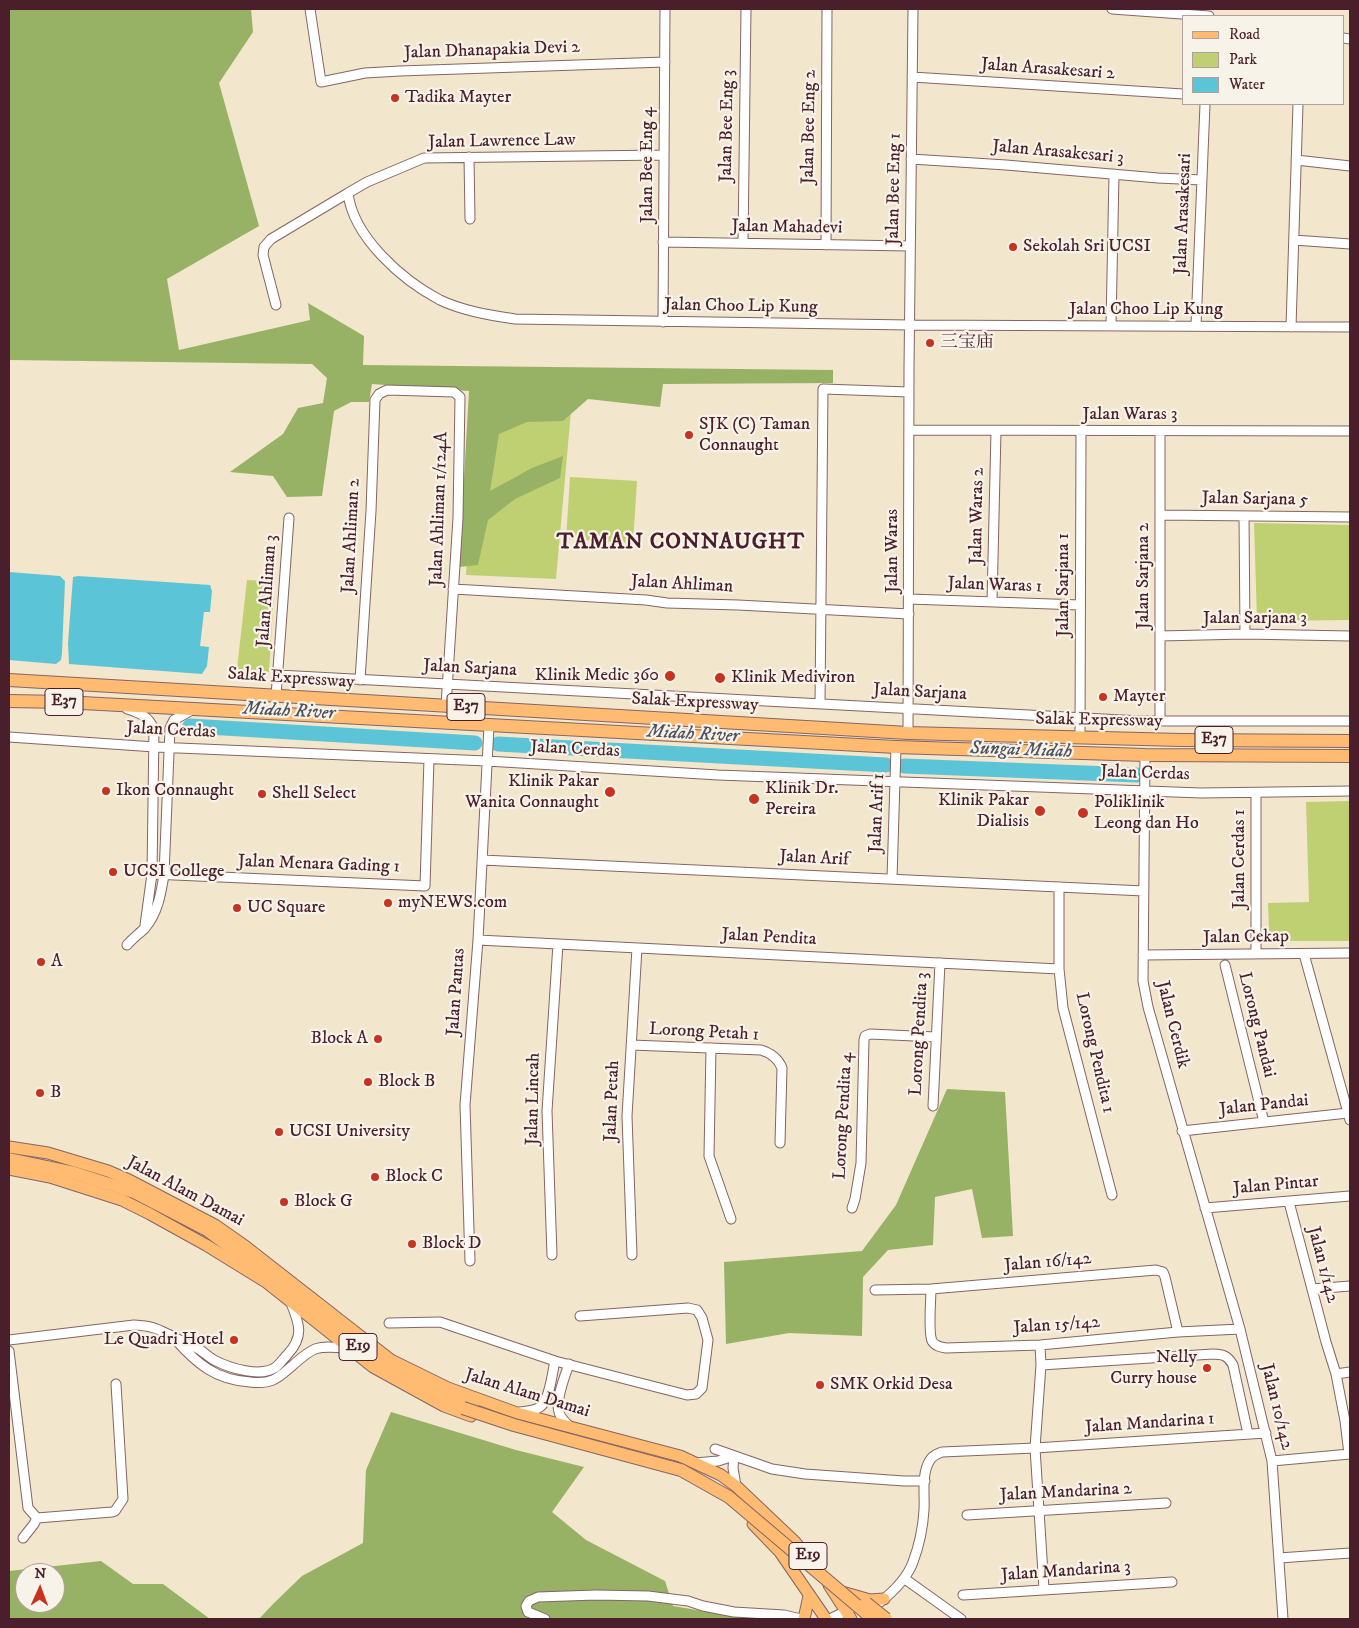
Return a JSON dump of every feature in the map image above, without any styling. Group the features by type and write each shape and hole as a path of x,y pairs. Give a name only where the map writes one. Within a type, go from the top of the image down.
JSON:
{"highway":[{"name":"Salak Expressway","path":"9,680 908,733 1080,738 1350,741"},
{"name":"Salak Expressway","path":"9,701 64,702 896,747 1145,755 1350,756"},
{"name":"E19","path":"9,1160 71,1175 133,1196 206,1233 274,1282 381,1368 448,1403 514,1425 681,1470 729,1497 871,1616"},
{"name":"E19","path":"9,1160 71,1172 134,1192 207,1230 276,1281 382,1365 448,1400 515,1422 682,1467 730,1493 887,1619"}],"main road":[{"name":"Jalan Alam Damai","path":"9,1146 48,1153 108,1171 130,1180 206,1220 245,1246 391,1360 448,1388 517,1413 680,1456 721,1475 736,1486 795,1542 850,1616"},
{"name":"Jalan Alam Damai","path":"9,1169 50,1177 129,1204 206,1245 266,1282 373,1367 444,1406 482,1421 612,1451 661,1466 710,1489 740,1512 780,1552 809,1596 828,1619"},
{"path":"831,1588 870,1600 884,1599"},
{"path":"803,1619 809,1596"}],"street":[{"name":"Jalan Dhanapakia Devi 2","path":"310,9 321,82 365,73 400,70 665,62"},
{"name":"Jalan Bee Eng 4","path":"663,322 665,9"},
{"name":"Jalan Bee Eng 3","path":"743,243 746,9"},
{"name":"Jalan Bee Eng 2","path":"826,245 827,9"},
{"name":"Jalan Bee Eng 1","path":"909,370 913,9"},
{"path":"1112,9 1194,15"},
{"name":"Jalan Arasakesari 2","path":"912,77 1182,94"},
{"name":"Jalan Arasakesari","path":"1196,326 1205,105"},
{"path":"1291,327 1298,105"},
{"name":"Jalan Lawrence Law","path":"348,193 367,182 424,158 664,155"},
{"path":"469,157 470,219"},
{"name":"Jalan Arasakesari 3","path":"911,159 1202,180"},
{"path":"1296,160 1350,166"},
{"path":"1111,326 1114,174"},
{"path":"276,305 263,255 264,247 272,239 348,193"},
{"name":"Jalan Choo Lip Kung","path":"348,193 353,216 377,252 409,280 441,300 479,313 515,319 910,326 1350,327"},
{"path":"1294,240 1350,244"},
{"name":"Jalan Mahadevi","path":"664,242 910,246"},
{"name":"Jalan Waras","path":"908,733 909,370"},
{"path":"820,704 823,389 909,392"},
{"name":"Jalan Ahliman 1/124A","path":"379,394 387,390 454,392 460,397 458,518 446,706"},
{"name":"Jalan Ahliman 2","path":"360,680 371,511 375,400 379,394"},
{"name":"Jalan Waras 3","path":"909,430 1350,432"},
{"name":"Jalan Waras 2","path":"992,602 996,430"},
{"name":"Jalan Sarjana 1","path":"1080,738 1081,431"},
{"name":"Jalan Sarjana 2","path":"1160,431 1160,721"},
{"name":"Jalan Sarjana 5","path":"1160,515 1350,517"},
{"path":"1244,516 1245,634"},
{"name":"Jalan Ahliman 3","path":"276,696 289,518"},
{"name":"Jalan Ahliman","path":"453,589 646,600 666,603 909,614"},
{"name":"Jalan Waras 1","path":"909,599 1080,605"},
{"name":"Jalan Sarjana 3","path":"1160,636 1245,634 1350,636"},
{"name":"Jalan Sarjana","path":"278,675 1160,721 1350,721"},
{"path":"118,705 150,719 154,729 152,874 145,928"},
{"path":"126,945 145,928 154,914 160,898 164,875 170,728 174,720 192,709"},
{"name":"Jalan Pantas","path":"470,1261 465,1106 478,940 489,726"},
{"name":"Jalan Cerdas","path":"9,737 169,748 429,758 728,775 895,782 1119,789 1145,792 1256,793 1350,791"},
{"name":"Jalan Arif 1","path":"892,879 896,747"},
{"name":"Jalan Cerdik","path":"1145,755 1143,981 1148,1007 1205,1208"},
{"name":"Jalan Menara Gading 1","path":"152,874 425,886 429,758"},
{"name":"Jalan Cerdas 1","path":"1256,793 1256,954"},
{"name":"Jalan Arif","path":"482,860 1144,891"},
{"name":"Lorong Pendita 1","path":"1059,887 1059,968 1063,1008 1112,1195"},
{"name":"Jalan Pendita","path":"478,940 1059,968"},
{"name":"Jalan Lincah","path":"552,1255 547,1111 558,944"},
{"name":"Jalan Petah","path":"632,1255 627,1118 637,948"},
{"name":"Jalan Cekap","path":"1143,956 1350,953"},
{"path":"1304,954 1349,1117"},
{"name":"Lorong Pendita 3","path":"933,1106 940,963"},
{"name":"Lorong Pandai","path":"1225,966 1264,1122"},
{"name":"Lorong Pendita 4","path":"852,1208 862,1163 864,1040 870,1034 936,1037"},
{"name":"Lorong Petah 1","path":"631,1045 761,1050 775,1057 780,1061 782,1068 780,1144"},
{"path":"711,1048 709,1156 731,1219"},
{"name":"Jalan Pandai","path":"1182,1131 1264,1122 1349,1117"},
{"name":"Jalan Pintar","path":"1205,1208 1350,1196"},
{"name":"Jalan 1/142","path":"1289,1202 1336,1374 1350,1454"},
{"name":"Jalan 10/142","path":"1205,1208 1240,1329 1272,1461 1283,1619"},
{"name":"Jalan 16/142","path":"875,1290 931,1289 1156,1270 1162,1272 1165,1278 1178,1332"},
{"path":"1312,1289 1350,1286"},
{"name":"Jalan 15/142","path":"931,1289 931,1334 933,1342 937,1346 946,1348 1040,1345 1178,1332 1240,1329"},
{"path":"9,1340 147,1326 163,1330 173,1337 196,1347 212,1359 228,1366 261,1371 276,1367 295,1347 298,1340 299,1327 292,1303"},
{"path":"389,1323 440,1322 555,1361 687,1395 696,1394 702,1388 708,1340 702,1318 697,1310 688,1308 580,1316"},
{"path":"173,1337 198,1363 216,1374 243,1382 259,1383 273,1380 308,1351 318,1347 348,1348"},
{"path":"1040,1345 1041,1365 1035,1448 1044,1589"},
{"path":"9,1351 28,1508 40,1519 112,1512 122,1503 116,1384"},
{"path":"1041,1365 1222,1354 1229,1358 1233,1365 1248,1434"},
{"path":"517,1413 531,1411 546,1401 555,1361"},
{"path":"568,1425 558,1411 558,1403 569,1364"},
{"path":"224,1377 228,1366"},
{"path":"243,1382 245,1370"},
{"path":"1336,1374 1350,1372"},
{"name":"Jalan Mandarina 1","path":"850,1616 871,1616 884,1599 905,1578 918,1548 924,1511 925,1481 929,1462 934,1455 942,1452 1266,1433"},
{"path":"715,1449 772,1469 788,1472 925,1481"},
{"path":"1272,1461 1350,1454"},
{"path":"695,1463 734,1456"},
{"path":"734,1456 733,1478 736,1486"},
{"name":"Jalan Mandarina 2","path":"967,1515 1166,1503"},
{"path":"23,1538 37,1518"},
{"path":"1279,1558 1350,1553"},
{"path":"905,1578 960,1619"},
{"name":"Jalan Mandarina 3","path":"963,1595 1172,1582"},
{"path":"544,1619 528,1612 526,1606 530,1601 538,1597 596,1595 648,1596 688,1601 734,1612 784,1615 803,1619"},
{"name":"Jalan Mandarina 1","path":"850,1616 884,1599"},
{"path":"828,1619 850,1616"}],"green space":[{"path":"9,9 251,9 253,32 219,83 259,226 167,279 179,350 310,320 308,303 364,336 363,365 833,370 833,383 663,384 660,407 588,399 563,421 527,422 499,434 490,491 532,468 563,456 560,478 515,499 488,520 478,565 459,567 469,391 372,384 369,402 351,402 334,411 322,496 287,497 273,476 230,472 283,434 298,408 323,403 327,378 312,364 9,360"},
{"path":"573,389 556,579 466,575 477,396"},
{"path":"570,477 637,481 633,543 566,539"},
{"path":"1254,523 1350,525 1350,620 1257,621"},
{"path":"247,580 265,581 274,593 269,672 237,669"},
{"path":"1350,801 1350,941 1274,941 1269,930 1268,903 1309,902 1306,802"},
{"path":"947,1089 1005,1092 1013,1236 982,1238 972,1189 935,1197 933,1245 888,1250 863,1277 862,1336 789,1333 726,1344 724,1262 862,1251 896,1205"},
{"path":"391,1412 516,1450 584,1467 552,1512 586,1540 665,1581 673,1606 733,1616 788,1619 259,1619 302,1576 363,1543 366,1470"},
{"path":"101,1561 133,1584 163,1584 210,1619 9,1619 9,1571 15,1570 15,1613 65,1613 65,1565"}],"water":[{"path":"9,572 60,576 65,581 62,653 61,660 56,664 9,660"},
{"path":"73,577 210,585 212,591 210,612 204,612 200,646 209,647 207,666 202,674 69,664 68,643"}],"waterway":[{"name":"Midah River","path":"190,726 475,743"},
{"name":"Midah River","path":"498,744 886,765"},
{"name":"Sungai Midah","path":"904,766 1137,775"}],"place":[{"name":"Tadika Mayter","path":"395,98"},
{"name":"Sekolah Sri UCSI","path":"1013,247"},
{"name":"三宝庙","path":"930,343"},
{"name":"SJK (C) Taman Connaught","path":"689,435"},
{"name":"Klinik Medic 360","path":"670,676"},
{"name":"Klinik Mediviron","path":"720,678"},
{"name":"Mayter","path":"1103,697"},
{"name":"Ikon Connaught","path":"106,791"},
{"name":"Klinik Pakar Wanita Connaught","path":"610,792"},
{"name":"Shell Select","path":"262,794"},
{"name":"Klinik Dr. Pereira","path":"754,799"},
{"name":"Klinik Pakar Dialisis","path":"1040,811"},
{"name":"Poliklinik Leong dan Ho","path":"1083,813"},
{"name":"UCSI College","path":"113,872"},
{"name":"myNEWS.com","path":"388,903"},
{"name":"UC Square","path":"237,908"},
{"name":"A","path":"41,962"},
{"name":"Block A","path":"378,1039"},
{"name":"Block B","path":"368,1082"},
{"name":"B","path":"40,1093"},
{"name":"UCSI University","path":"279,1132"},
{"name":"Block C","path":"375,1177"},
{"name":"Block G","path":"284,1202"},
{"name":"Block D","path":"412,1244"},
{"name":"Le Quadri Hotel","path":"234,1340"},
{"name":"Nelly Curry house","path":"1207,1368"},
{"name":"SMK Orkid Desa","path":"820,1385"}],"district":[{"name":"TAMAN CONNAUGHT","path":"681,543"}]}
